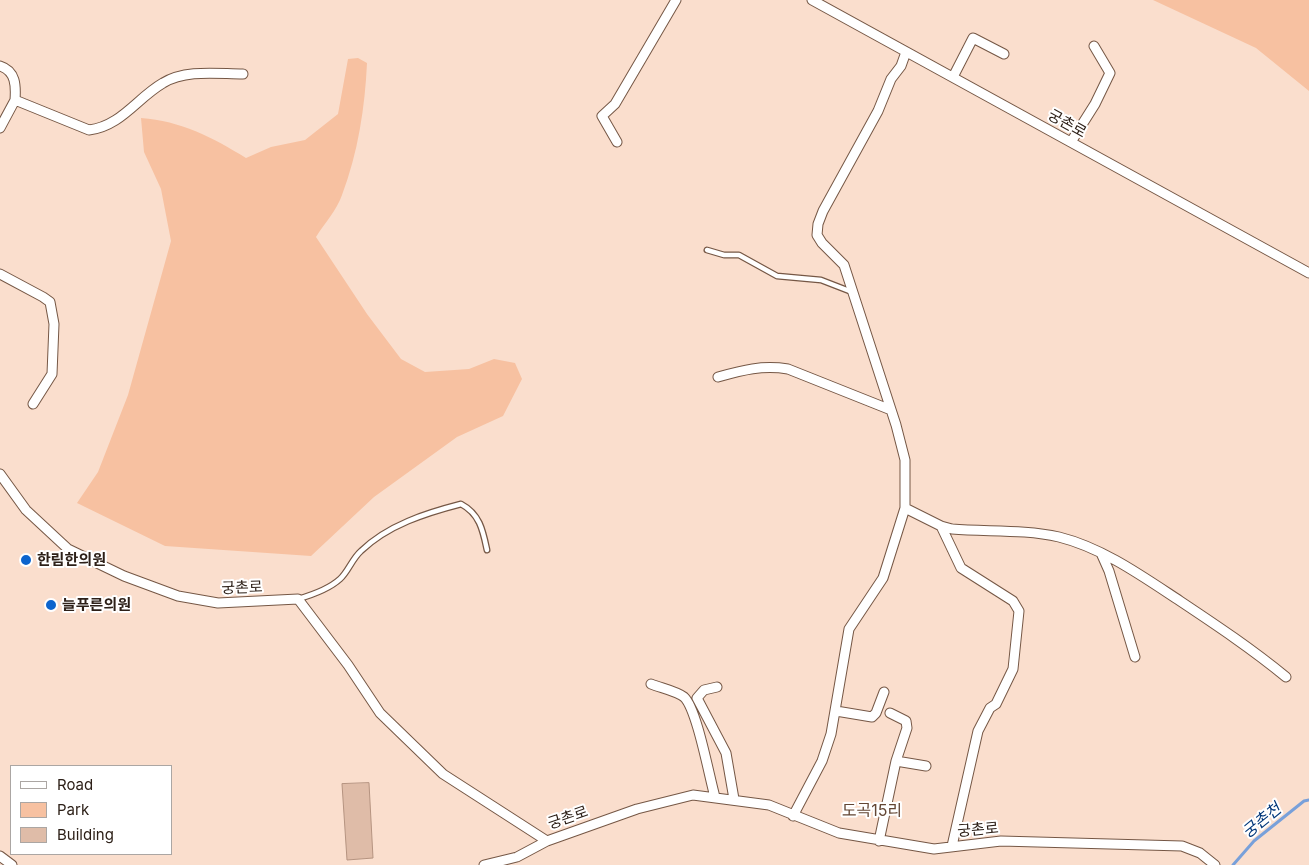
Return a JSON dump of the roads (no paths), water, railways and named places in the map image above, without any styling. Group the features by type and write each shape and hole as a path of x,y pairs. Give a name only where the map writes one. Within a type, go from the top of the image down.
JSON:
{"street":[{"path":"617,142 602,116 615,104 676,0"},
{"name":"궁촌로","path":"812,0 1309,273"},
{"path":"954,77 973,38 1004,54"},
{"path":"1071,142 1095,104 1110,73 1094,46"},
{"path":"793,816 822,761 831,734 849,629 883,578 905,508 905,460 891,410 844,265 822,243 817,234 818,224 878,111 891,79 901,66 906,52"},
{"path":"0,66 7,68 13,76 16,87 15,100 0,128"},
{"path":"15,100 89,130 98,129 128,113 158,86 176,77 192,74 243,74"},
{"path":"0,274 43,296 50,302 54,324 52,374 33,404"},
{"path":"718,377 753,368 771,367 788,369 891,410"},
{"name":"궁촌로","path":"0,474 26,510 68,549 124,576 178,596 218,603 298,599 348,665 380,714 443,774 547,841 637,809 693,795 770,805 793,816 839,833 934,849 1002,840 1182,846 1200,853 1215,865"},
{"path":"905,508 941,526 952,529 998,530 1059,537 1101,553 1121,563 1190,608 1263,657 1286,677"},
{"path":"941,526 961,568 1013,601 1019,611 1013,669 996,704 990,708 978,731 952,846"},
{"path":"1101,553 1109,571 1135,657"},
{"path":"651,684 682,696 688,703 695,717 715,797"},
{"path":"717,687 704,690 698,698 726,753 734,799"},
{"path":"836,711 872,718 876,713 884,692"},
{"path":"879,841 896,760 907,728 906,721 890,713"},
{"path":"896,760 926,766"},
{"path":"484,865 517,858 547,841"},
{"path":"0,856 12,865"}],"lane":[{"path":"707,250 724,255 739,256 777,276 821,280 853,292"},
{"path":"298,599 314,594 340,579 360,552 380,537 425,513 461,504 470,508 482,526 487,550"}],"waterway":[{"name":"궁촌천","path":"1233,865 1254,841 1304,801 1309,800"}],"place":[{"name":"한림한의원","path":"26,560"},
{"name":"늘푸른의원","path":"51,605"}],"district":[{"name":"도곡15리","path":"872,811"}]}
